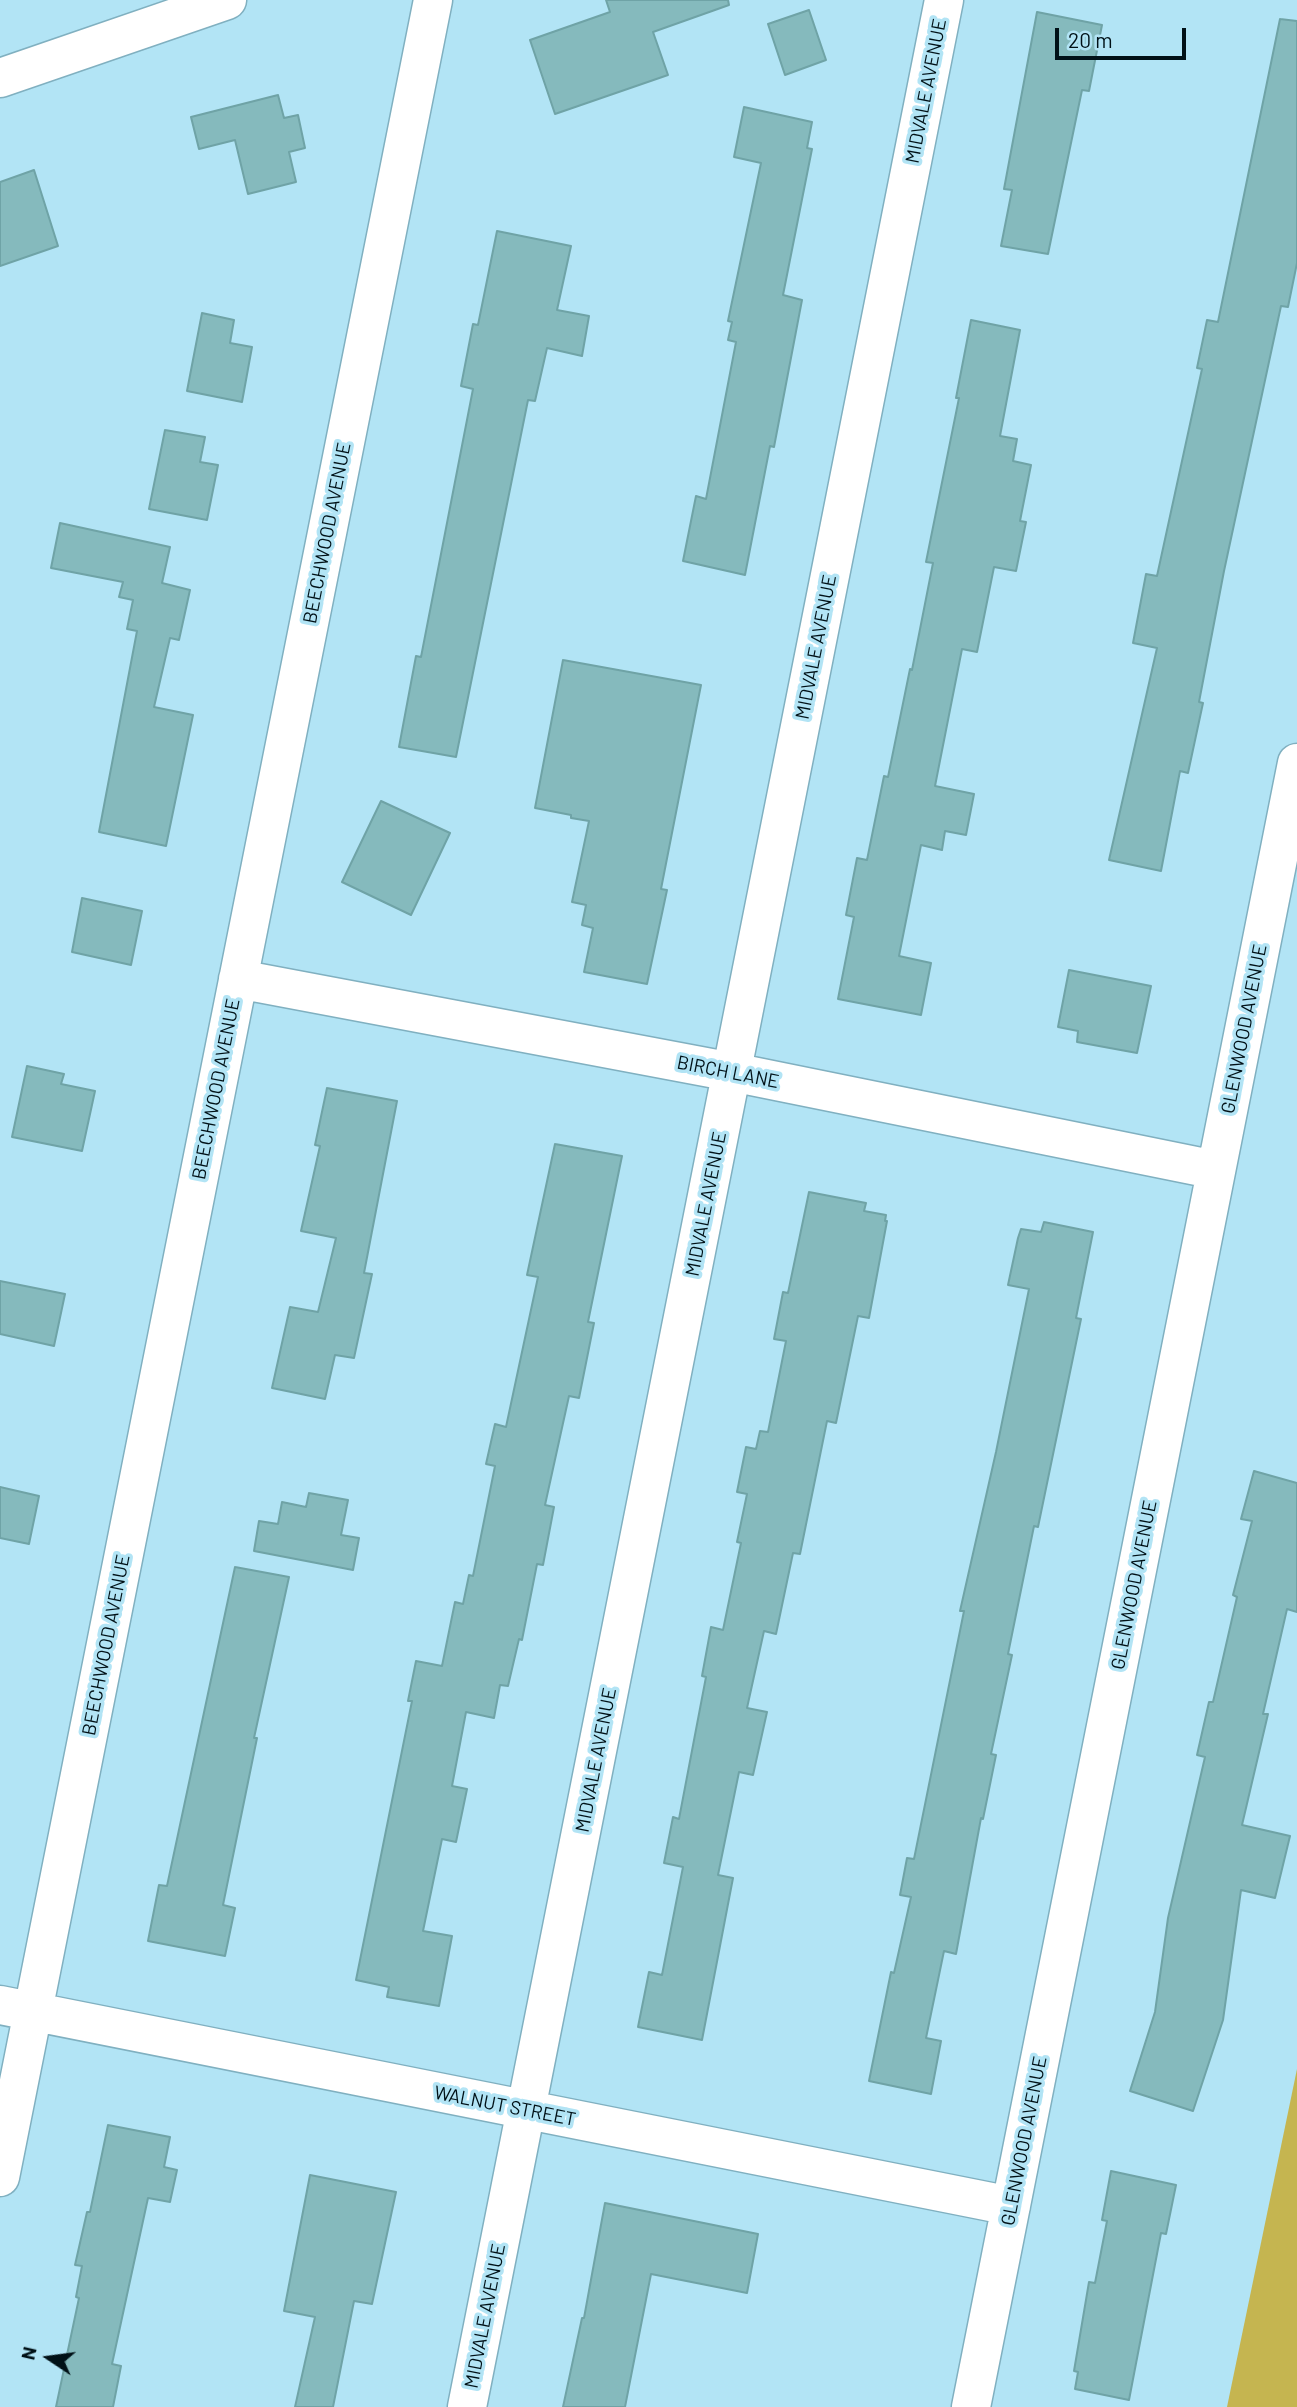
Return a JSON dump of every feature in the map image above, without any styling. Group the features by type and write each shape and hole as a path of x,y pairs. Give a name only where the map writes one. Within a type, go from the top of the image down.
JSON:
{"street":[{"path":"0,78 227,0"},
{"name":"BEECHWOOD AVENUE","path":"0,2177 17,2008 238,979 433,0"},
{"name":"MIDVALE AVENUE","path":"467,2407 944,0"},
{"name":"GLENWOOD AVENUE","path":"971,2407 1297,763"},
{"name":"BIRCH LANE","path":"238,979 732,1072 1216,1170"},
{"name":"WALNUT STREET","path":"17,2008 1011,2206"}],"shaded area":[{"path":"1297,2069 1297,2407 1227,2407"}],"building":[{"path":"606,0 728,0 729,5 653,32 668,75 555,114 530,40 610,12"},
{"path":"809,10 826,60 785,75 768,24"},
{"path":"1037,12 1102,25 1089,91 1082,90 1048,254 1001,246 1012,190 1004,189"},
{"path":"1280,19 1297,21 1297,263 1288,307 1281,306 1224,571 1199,702 1203,703 1188,773 1180,771 1161,871 1109,860 1157,648 1133,643 1146,574 1157,576 1202,369 1197,368 1207,320 1218,322"},
{"path":"278,95 284,118 298,115 305,148 289,152 296,182 248,194 235,140 199,149 191,117"},
{"path":"744,107 812,122 807,148 812,149 783,295 802,300 774,447 770,446 745,575 683,561 696,496 706,499 736,342 728,340 732,322 728,321 761,163 734,157"},
{"path":"34,170 58,246 0,266 0,182"},
{"path":"497,231 571,246 557,310 589,316 582,356 547,348 535,401 528,400 456,757 399,747 416,656 421,657 473,389 461,386 473,324 478,325"},
{"path":"202,313 234,320 230,343 252,347 242,402 187,391"},
{"path":"971,320 1020,330 1000,436 1017,439 1013,461 1031,465 1020,521 1026,522 1016,571 994,567 977,652 962,649 935,786 974,794 966,835 945,831 942,850 921,845 899,956 931,963 921,1015 838,999 854,917 846,915 857,858 867,860 884,776 888,777 910,669 912,670 933,563 926,562 959,398 956,398"},
{"path":"165,430 205,437 200,462 218,465 207,520 149,509"},
{"path":"60,523 170,547 162,583 190,590 179,640 170,638 154,707 193,715 166,846 99,832 137,631 127,629 133,600 119,597 123,582 51,568"},
{"path":"563,660 701,685 661,889 667,890 647,984 584,972 593,928 582,925 586,905 572,902 589,821 535,808"},
{"path":"381,801 450,833 411,915 342,882"},
{"path":"82,898 142,911 131,965 72,952"},
{"path":"1069,970 1151,986 1137,1053 1077,1042 1078,1031 1058,1027"},
{"path":"27,1066 64,1074 61,1084 95,1091 82,1151 12,1137"},
{"path":"327,1088 397,1101 364,1273 372,1274 354,1358 335,1355 325,1399 272,1388 290,1307 318,1312 336,1238 301,1231 320,1146 315,1145"},
{"path":"555,1144 622,1156 588,1322 594,1323 579,1398 569,1396 545,1505 554,1507 543,1565 537,1564 522,1640 519,1639 508,1686 500,1685 494,1718 466,1712 452,1786 467,1789 456,1842 442,1839 423,1931 452,1936 439,2006 387,1997 389,1987 356,1980 412,1701 408,1701 416,1661 442,1666 455,1602 463,1604 469,1575 473,1576 495,1466 486,1464 495,1424 506,1427 538,1277 527,1275"},
{"path":"809,1192 866,1203 864,1211 886,1215 887,1221 869,1318 858,1316 836,1423 827,1421 800,1554 793,1553 776,1634 764,1631 747,1708 767,1712 753,1775 739,1772 718,1875 733,1878 702,2040 638,2027 649,1972 662,1975 683,1867 664,1863 673,1817 679,1819 706,1677 702,1676 711,1627 723,1630 741,1543 737,1542 747,1494 737,1492 746,1447 756,1449 760,1431 768,1432 786,1341 774,1339 783,1292 788,1293"},
{"path":"1044,1222 1093,1232 1076,1318 1081,1319 1038,1527 1034,1526 1008,1654 1012,1655 991,1754 996,1755 983,1819 981,1818 956,1954 944,1951 926,2038 941,2041 931,2094 869,2081 891,1972 894,1973 911,1897 900,1895 907,1858 914,1859 964,1611 960,1611 1029,1289 1008,1285 1021,1229 1041,1232"},
{"path":"0,1281 65,1294 54,1346 0,1334"},
{"path":"1254,1471 1297,1483 1297,1612 1287,1609 1263,1714 1268,1714 1242,1825 1290,1836 1275,1898 1241,1890 1223,2020 1193,2111 1130,2091 1155,2012 1168,1918 1205,1757 1197,1755 1209,1702 1213,1702 1237,1597 1233,1595 1252,1521 1241,1519"},
{"path":"0,1487 39,1496 29,1544 0,1538"},
{"path":"309,1493 348,1500 341,1535 359,1538 353,1570 254,1551 259,1521 278,1524 282,1502 306,1507"},
{"path":"235,1567 289,1577 254,1738 257,1738 223,1905 235,1908 225,1956 148,1941 159,1885 167,1886"},
{"path":"108,2125 170,2137 164,2167 177,2170 170,2202 148,2198 112,2364 121,2366 113,2407 56,2407 79,2298 76,2297 82,2266 75,2265 87,2212 90,2212"},
{"path":"1111,2171 1176,2185 1166,2234 1161,2233 1129,2400 1075,2389 1078,2372 1074,2371 1089,2282 1095,2283 1107,2221 1102,2220"},
{"path":"310,2175 396,2192 372,2304 354,2301 333,2407 295,2407 315,2317 284,2311"},
{"path":"605,2203 758,2234 747,2293 651,2274 625,2407 563,2407 584,2318"}]}
